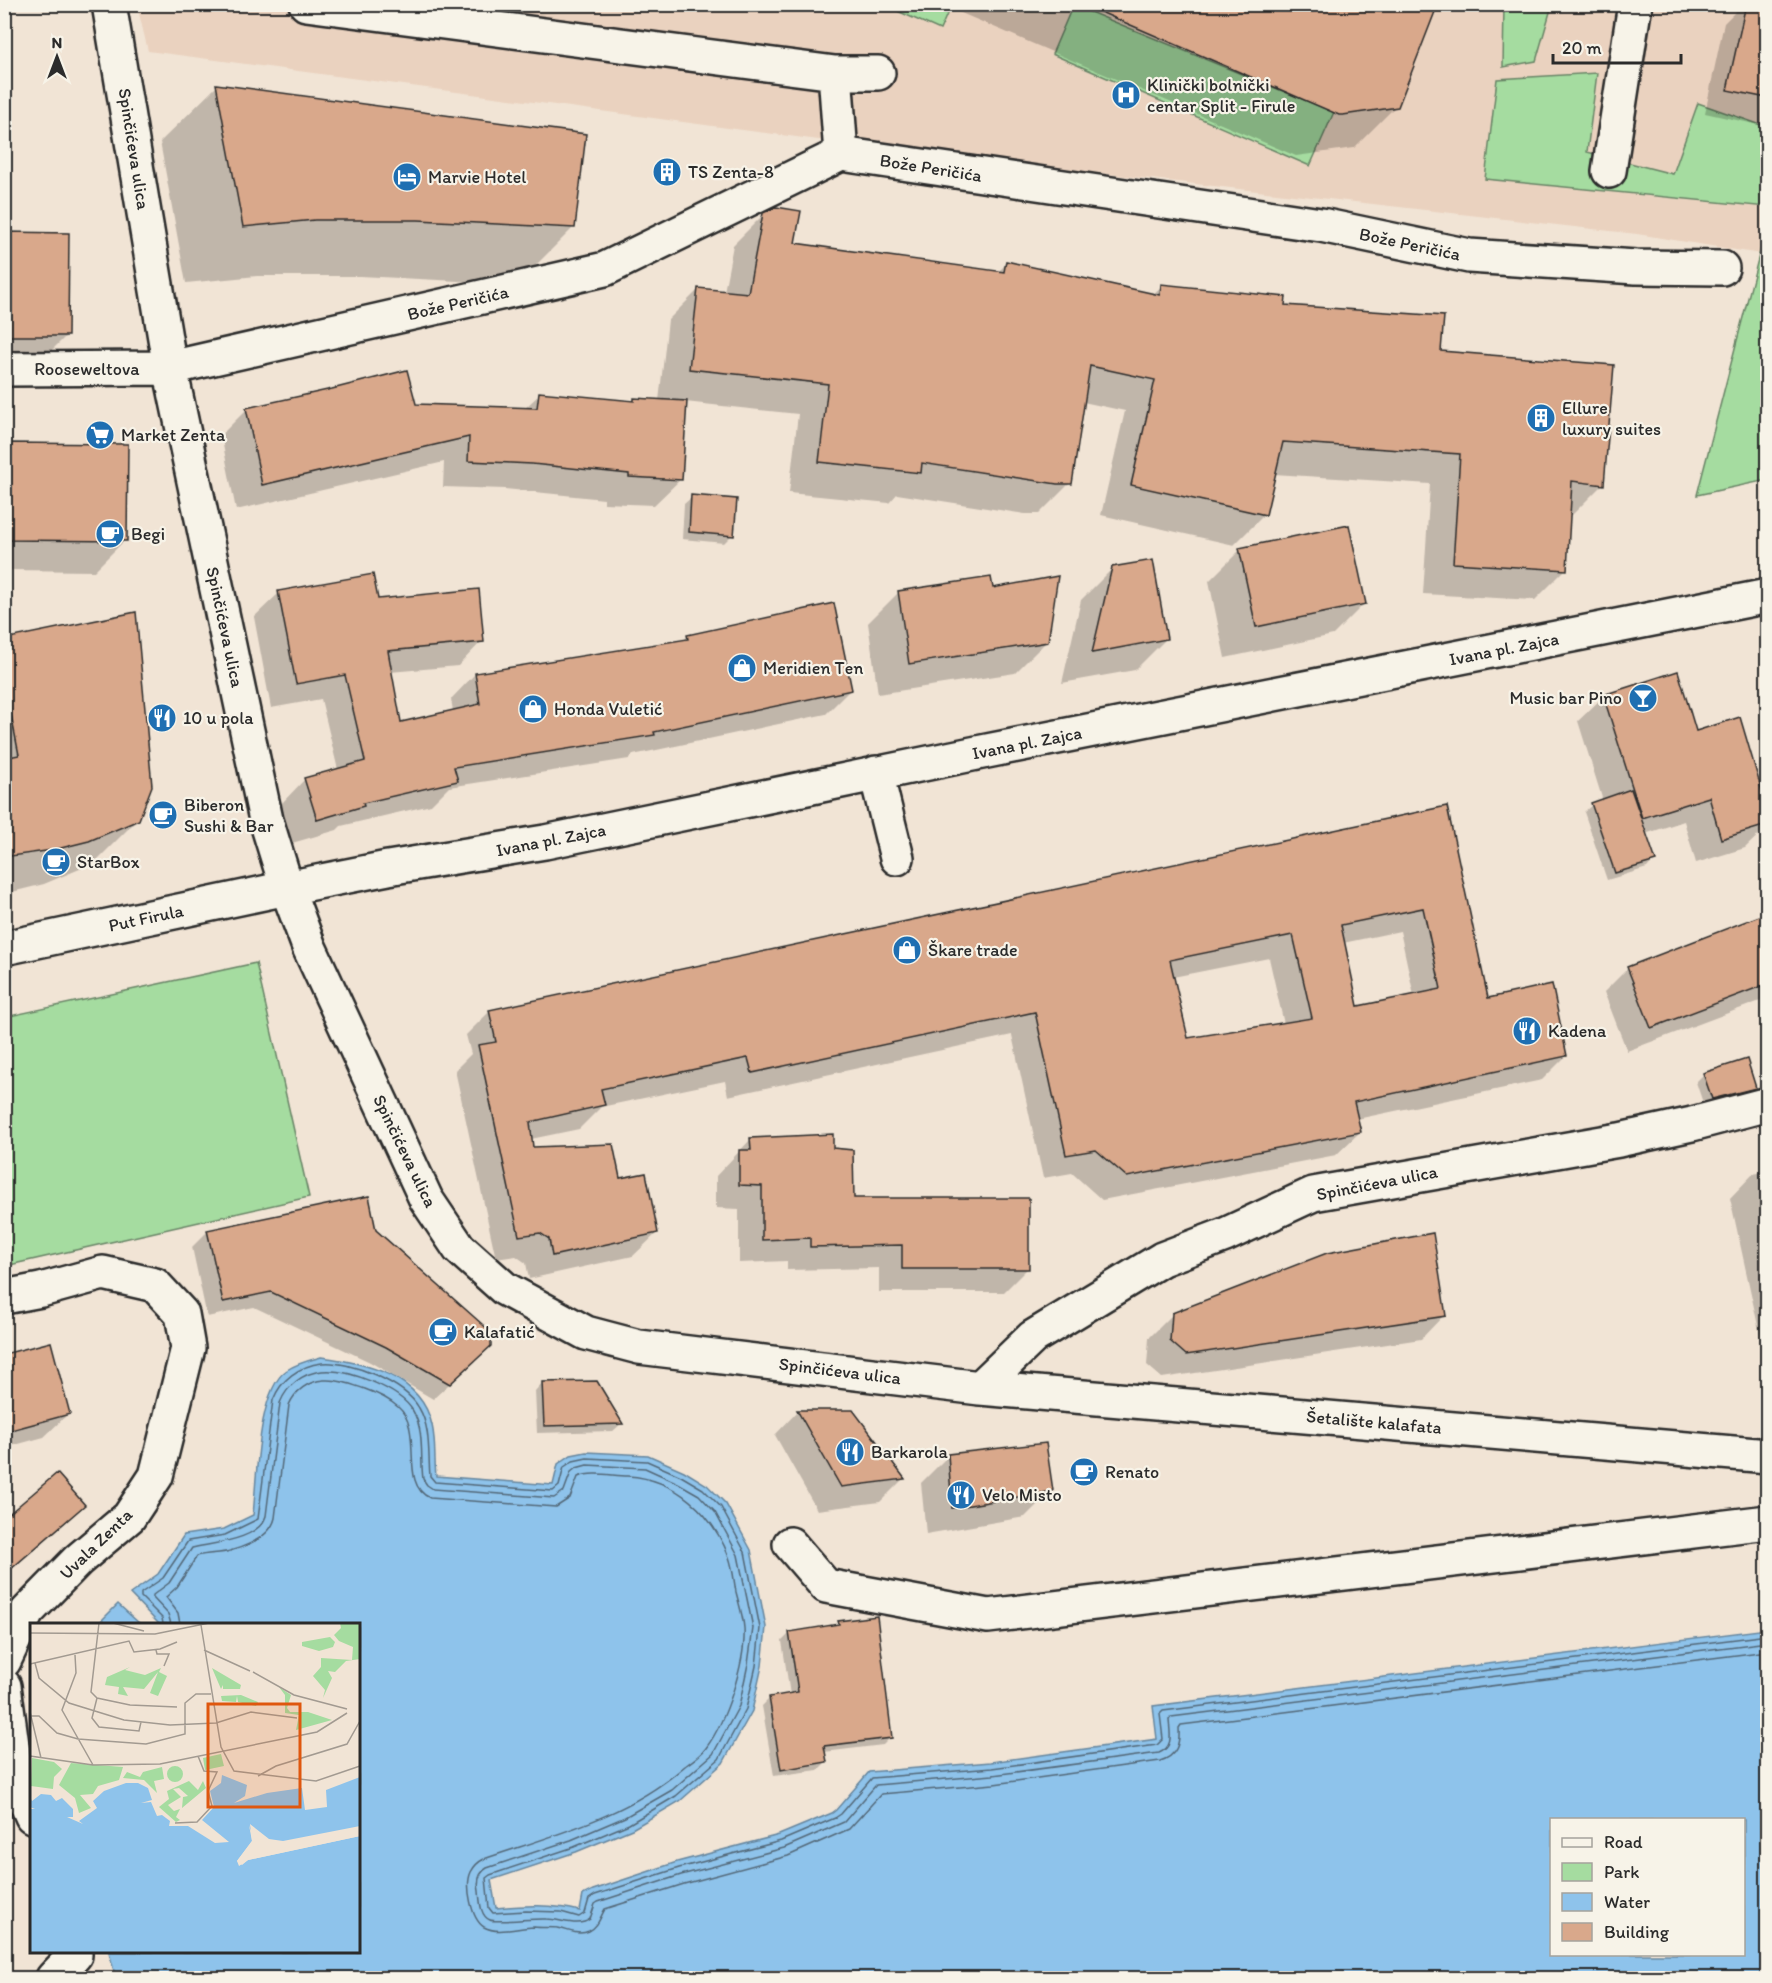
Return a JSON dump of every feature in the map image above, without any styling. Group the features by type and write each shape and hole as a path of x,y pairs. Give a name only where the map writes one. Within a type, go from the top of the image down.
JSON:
{"street":[{"name":"Spinčićeva ulica","path":"109,4 170,368 266,820 287,888 309,947 426,1199 459,1248 505,1289 586,1333 639,1347 980,1388 1033,1337 1162,1259 1225,1234 1313,1194 1619,1140 1767,1104"},
{"path":"306,4 835,73 878,73"},
{"path":"1609,171 1635,4"},
{"path":"835,73 841,154"},
{"name":"Bože Peričića","path":"170,368 605,269 841,154 1320,225 1469,256 1636,267 1722,268"},
{"name":"Rooseweltova","path":"4,369 170,368"},
{"name":"Ivana pl. Zajca","path":"287,888 388,868 545,842 876,773 1767,596"},
{"path":"876,773 897,858"},
{"name":"Put Firula","path":"4,948 287,888"},
{"name":"Uvala Zenta","path":"4,1297 103,1273 155,1286 182,1314 188,1348 156,1476 129,1516 78,1560 27,1612 4,1661"},
{"name":"Šetalište kalafata","path":"980,1388 1767,1456"},
{"path":"790,1544 826,1587 988,1616 1767,1522"},
{"path":"4,1686 17,1782 30,1811"},
{"path":"53,1978 75,1953"}],"shaded area":[{"name":"Klinički bolnički centar Split - Firule","path":"137,5 1767,5 1767,255 1637,234 879,148 148,51"}],"green space":[{"path":"951,4 940,30 884,5"},
{"path":"1073,5 1334,112 1310,166 1052,54"},
{"path":"1504,5 1552,5 1536,61 1503,67"},
{"path":"1597,73 1587,152 1673,174 1698,103 1767,127 1767,207 1485,179 1497,79"},
{"path":"1767,220 1767,480 1697,495 1764,236"},
{"path":"256,963 309,1197 5,1266 5,1017"}],"water":[{"path":"321,1357 355,1363 389,1374 404,1383 426,1408 432,1425 436,1476 553,1485 558,1464 571,1455 586,1452 648,1455 684,1471 707,1485 726,1504 751,1550 766,1627 762,1666 752,1711 723,1763 680,1801 632,1829 576,1852 491,1880 496,1908 538,1906 580,1911 583,1895 593,1890 677,1862 779,1835 832,1813 869,1772 991,1762 1157,1739 1153,1706 1767,1629 1767,1978 112,1978 115,1975 109,1953 360,1953 360,1623 158,1623 130,1594 158,1574 184,1535 224,1529 253,1515 264,1415 277,1381 287,1370"},
{"path":"118,1604 139,1623 99,1623"}],"building":[{"path":"1082,4 1438,4 1398,107 1339,115"},
{"path":"1746,4 1767,4 1767,98 1727,90"},
{"name":"Marvie Hotel","path":"216,84 586,134 575,228 418,220 315,220 243,227"},
{"path":"776,207 801,211 795,243 1004,272 1006,261 1160,295 1161,284 1286,297 1285,305 1444,316 1441,351 1614,365 1604,485 1572,481 1567,570 1453,563 1460,454 1283,442 1266,515 1131,485 1155,380 1090,366 1072,484 1057,484 922,463 921,473 819,462 828,384 689,369 698,288 748,293 763,213"},
{"path":"4,232 69,233 68,336 4,336"},
{"path":"407,370 416,404 537,408 539,392 634,401 634,398 687,401 682,480 629,477 629,474 532,464 468,461 469,437 262,485 246,408"},
{"path":"4,443 128,444 127,541 4,540"},
{"path":"691,495 737,499 734,536 689,532"},
{"path":"1349,525 1366,604 1256,627 1239,548"},
{"path":"1153,560 1167,639 1092,653 1112,567"},
{"path":"373,574 378,599 479,589 484,642 388,651 401,722 480,704 475,673 688,639 687,635 834,603 852,690 654,732 655,735 454,767 458,781 363,803 364,806 317,820 304,778 365,761 345,675 296,684 278,591"},
{"path":"1058,576 1048,642 909,664 898,591 991,577 993,588"},
{"path":"136,612 152,786 139,820 89,841 53,850 4,857 4,758 19,755 4,679 4,639"},
{"path":"1678,671 1696,731 1740,717 1767,808 1767,825 1721,839 1709,797 1642,818 1603,695"},
{"path":"1631,789 1656,861 1615,873 1591,803"},
{"path":"1447,806 1488,998 1552,984 1567,1056 1354,1102 1361,1132 1127,1177 1096,1150 1066,1155 1035,1012 752,1073 748,1058 601,1089 605,1105 530,1122 533,1147 613,1144 620,1178 646,1173 658,1233 552,1256 549,1239 540,1233 519,1236 478,1045 496,1042 489,1010","holes":["1423,908 1441,989 1358,1006 1341,925","1293,935 1312,1018 1188,1038 1170,960"]},
{"path":"1767,913 1767,984 1651,1028 1627,967"},
{"path":"1747,1059 1756,1088 1712,1099 1703,1073"},
{"path":"833,1134 833,1148 853,1150 854,1198 1029,1198 1029,1269 902,1269 902,1245 810,1247 810,1238 762,1240 762,1186 739,1185 739,1150 751,1150 750,1138"},
{"path":"369,1196 376,1230 491,1332 491,1346 450,1384 386,1347 271,1292 223,1302 207,1230"},
{"path":"1433,1233 1446,1316 1186,1355 1170,1341 1172,1313 1327,1253"},
{"path":"51,1342 70,1414 4,1432 4,1354"},
{"path":"597,1381 623,1424 544,1426 542,1382"},
{"path":"797,1410 853,1410 905,1479 841,1487"},
{"path":"1046,1443 1053,1491 952,1508 948,1454"},
{"path":"57,1473 85,1505 4,1575 4,1518"},
{"path":"877,1616 892,1738 824,1746 827,1762 781,1770 769,1697 798,1692 789,1632 839,1624 838,1621"}],"place":[{"name":"Klinički bolnički centar Split - Firule","path":"1126,95"},
{"name":"TS Zenta-8","path":"667,172"},
{"name":"Marvie Hotel","path":"407,177"},
{"name":"Ellure luxury suites","path":"1541,418"},
{"name":"Market Zenta","path":"100,435"},
{"name":"Begi","path":"110,534"},
{"name":"Meridien Ten","path":"742,668"},
{"name":"Music bar Pino","path":"1643,698"},
{"name":"Honda Vuletić","path":"533,709"},
{"name":"10 u pola","path":"162,718"},
{"name":"Biberon Sushi & Bar","path":"163,815"},
{"name":"StarBox","path":"56,862"},
{"name":"Škare trade","path":"907,950"},
{"name":"Kadena","path":"1527,1031"},
{"name":"Kalafatić","path":"443,1332"},
{"name":"Barkarola","path":"850,1452"},
{"name":"Renato","path":"1084,1472"},
{"name":"Velo Misto","path":"961,1495"}]}
